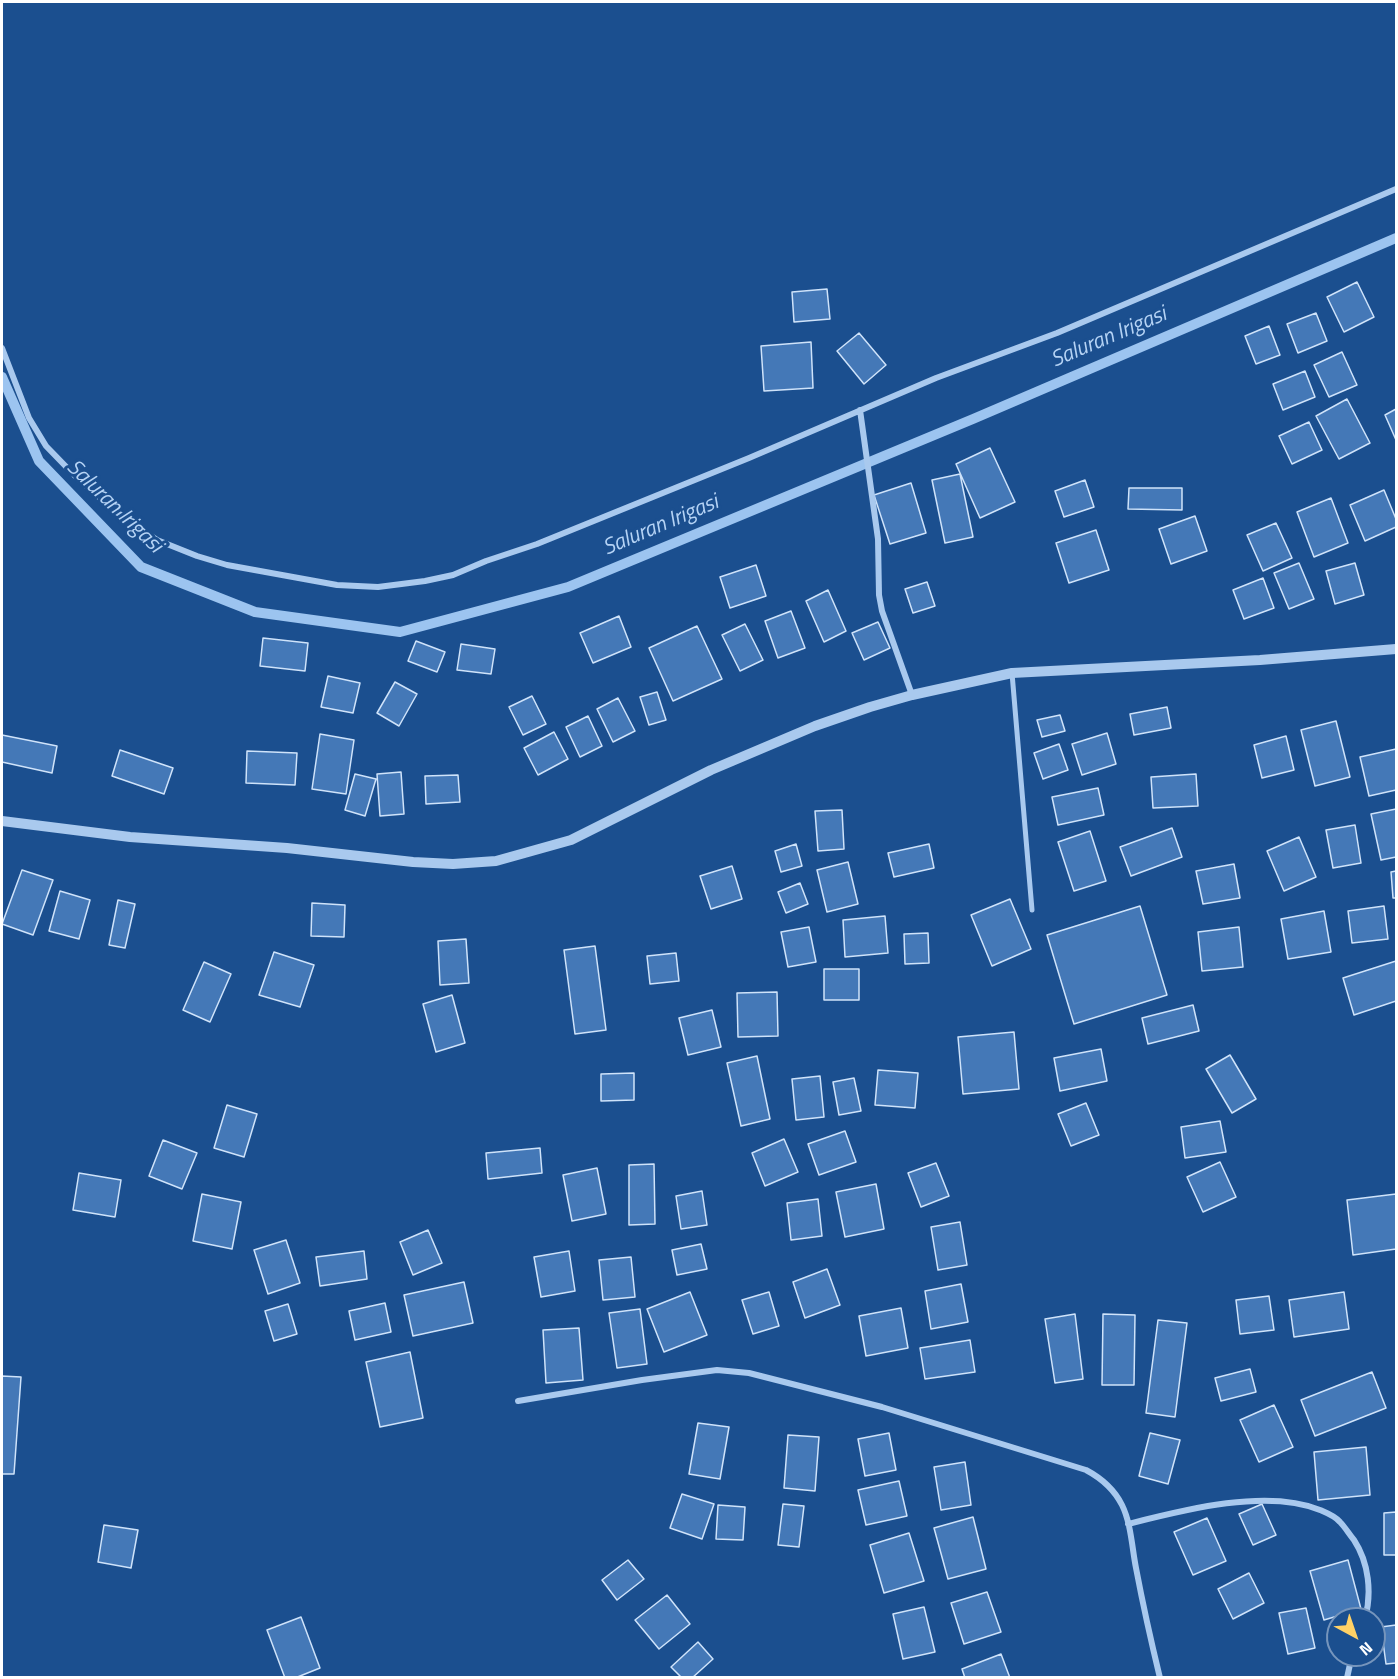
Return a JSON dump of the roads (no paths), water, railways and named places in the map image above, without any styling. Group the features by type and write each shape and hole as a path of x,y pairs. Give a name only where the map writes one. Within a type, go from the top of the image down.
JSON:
{"street":[{"path":"2,348 29,418 46,446 78,479 115,511 158,540 227,565 337,585 378,587 453,575 537,544 749,458 936,378 1057,333 1396,189"},
{"path":"860,410 878,539 879,596 882,611 912,695"},
{"path":"2,821 130,837 287,848 413,862 453,864 496,861 571,840 711,770 815,726 912,695 1012,673 1260,660 1396,649"},
{"path":"1012,673 1032,910"},
{"path":"518,1401 717,1370 749,1372 882,1407 1086,1470 1100,1477 1122,1505 1160,1677"},
{"path":"1128,1524 1225,1503 1278,1501 1306,1504 1339,1521 1357,1545 1364,1559 1367,1574 1369,1597 1367,1607"}],"waterway":[{"name":"Saluran Irigasi","path":"2,377 39,461 141,567 255,612 400,632 568,587 973,419 1396,238"}]}
